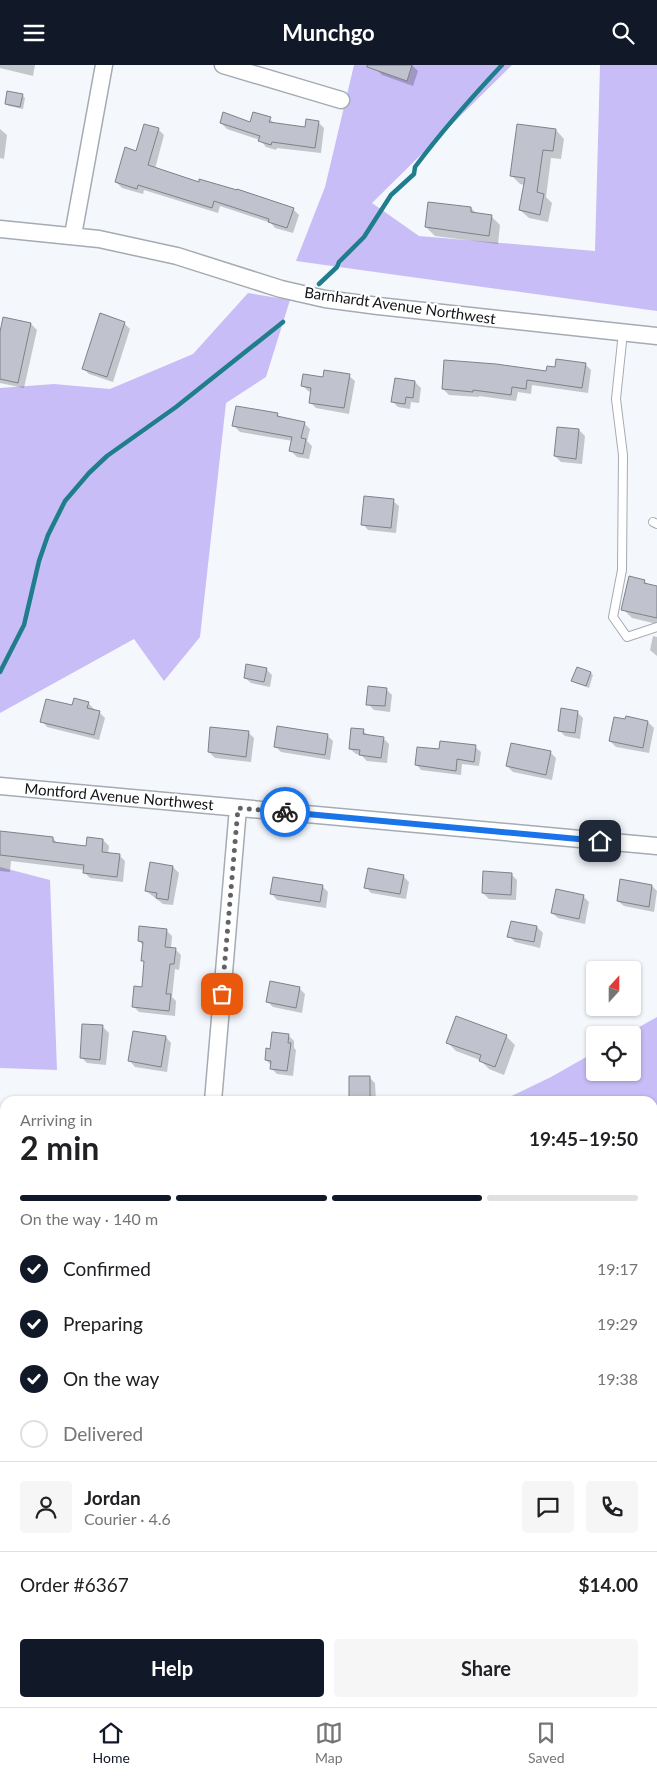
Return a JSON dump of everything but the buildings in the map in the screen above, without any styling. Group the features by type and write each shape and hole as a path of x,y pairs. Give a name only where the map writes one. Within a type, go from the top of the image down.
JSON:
{"street":[{"path":"73,235 104,65"},
{"path":"223,65 341,100"},
{"name":"Barnhardt Avenue Northwest","path":"0,229 100,239 177,256 281,289 325,299 657,335"},
{"name":"Montford Avenue Northwest","path":"0,786 657,846"},
{"path":"213,1096 238,808"}],"lane":[{"path":"623,332 616,399 623,455 622,570 613,617 627,637 657,627"}],"shaded area":[{"path":"354,65 512,65 372,203 419,236 595,251 600,65 657,65 657,311 296,261 325,187"},
{"path":"248,293 290,300 266,377 226,403 200,637 164,681 134,639 0,713 0,388 54,384 110,389 193,354"},
{"path":"0,867 50,880 57,1070 0,1068"},
{"path":"657,1017 657,1096 511,1096 586,1057 586,1081 641,1081 641,1026"}],"waterway":[{"path":"319,284 364,237 391,195 414,174 415,167 468,102 502,65"},
{"path":"0,672 24,625 39,561 48,535 65,501 89,473 107,456 176,407 283,322"}],"way so far":[{"path":"222,994 238,808 285,812"}],"route":[{"path":"285,812 600,841"}]}
